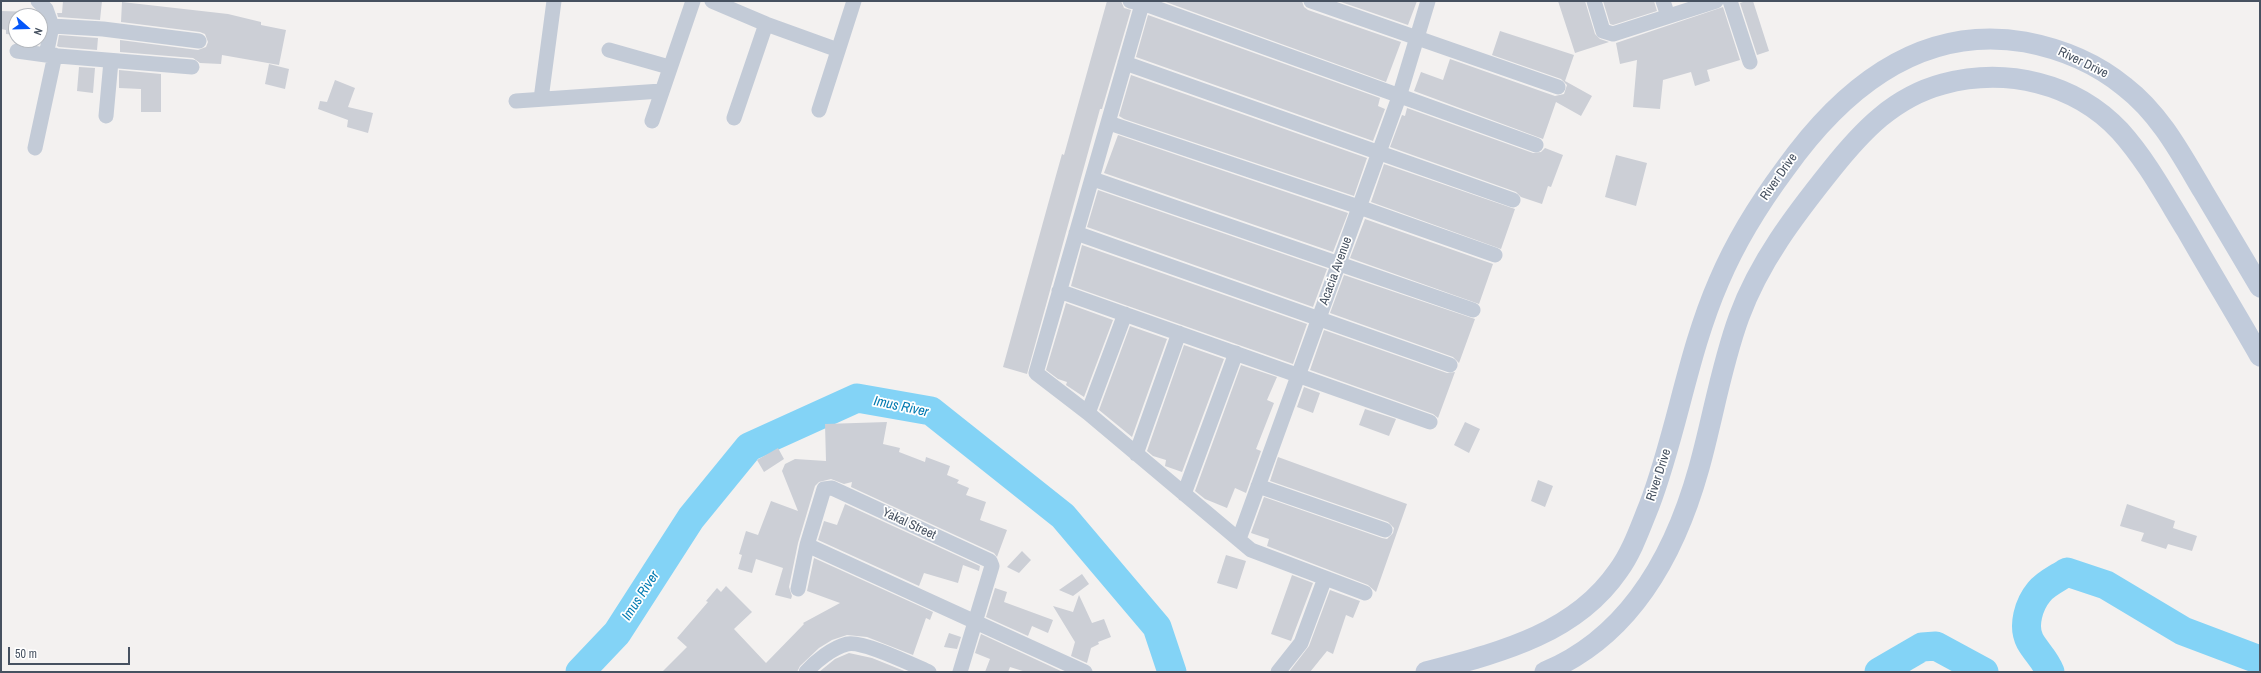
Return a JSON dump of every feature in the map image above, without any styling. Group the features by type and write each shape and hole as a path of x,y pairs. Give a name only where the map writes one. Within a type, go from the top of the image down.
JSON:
{"street":[{"path":"35,148 51,55 52,26 46,10 38,1"},
{"path":"541,99 554,1"},
{"path":"652,121 669,67 693,1"},
{"path":"712,1 766,24 838,50"},
{"path":"819,110 854,1"},
{"path":"1311,1 1558,86"},
{"name":"Acacia Avenue","path":"1239,539 1399,97 1428,1"},
{"path":"1594,1 1603,31 1613,34 1716,1"},
{"path":"1663,1 1668,16"},
{"path":"1730,1 1750,62"},
{"path":"1365,593 1251,550 1088,413 1036,373 1109,123 1125,63 1138,2 1536,145"},
{"path":"734,118 766,24"},
{"path":"52,26 103,29 199,41"},
{"name":"River Drive","path":"1426,672 1499,652 1525,643 1548,632 1602,591 1619,570 1633,546 1654,492 1705,315 1736,245 1773,185 1820,124 1858,88 1894,63 1914,54 1949,44 1999,39 2030,43 2060,50 2103,71 2138,98 2160,122 2178,149 2260,286"},
{"path":"609,50 669,67"},
{"path":"18,51 111,61 192,67"},
{"path":"106,116 111,61"},
{"path":"1125,63 1513,200"},
{"path":"1545,672 1581,653 1602,636 1626,614 1647,589 1663,561 1689,498 1699,468 1722,369 1740,315 1762,267 1785,230 1846,150 1871,124 1910,96 1935,86 1959,80 2005,77 2045,85 2064,92 2095,110 2120,131 2148,167 2260,356"},
{"path":"516,101 661,91"},
{"path":"1109,123 1359,207 1495,255"},
{"path":"1093,179 1473,310"},
{"path":"1076,233 1450,365"},
{"path":"1059,291 1430,422"},
{"path":"1088,413 1125,314"},
{"path":"1136,454 1179,333"},
{"path":"1184,494 1236,353"},
{"path":"1258,486 1385,530"},
{"name":"Yakal Street","path":"807,544 824,489 832,488 990,561 992,566 975,621"},
{"path":"798,589 807,544 1085,672"},
{"path":"1278,672 1301,643 1326,578"},
{"path":"960,672 975,621"},
{"path":"806,672 833,650 849,644 868,647 929,672"}],"building":[{"path":"63,1 102,1 100,20 58,17 57,13 62,13"},
{"path":"1107,1 1121,1 1124,8 1131,10 1102,109 1100,109 1027,374 1003,367 1062,154 1064,155"},
{"path":"1163,1 1302,1 1304,7 1308,10 1401,42 1386,82"},
{"path":"1338,1 1417,1 1408,25"},
{"path":"1558,1 1585,1 1595,34 1600,39 1609,42 1575,53"},
{"path":"1603,1 1654,1 1657,11 1613,25 1610,24"},
{"path":"1753,1 1769,51 1757,55 1740,3"},
{"path":"122,2 228,14 261,22 261,25 286,30 279,65 222,55 221,64 200,63 193,58 120,52 120,40 198,50 206,47 208,42 205,34 200,32 121,22"},
{"path":"1723,7 1740,60 1707,70 1710,81 1695,86 1691,72 1663,80 1660,109 1633,107 1637,60 1620,64 1616,43"},
{"path":"1,11 8,11 8,34 6,34 6,30 1,29"},
{"path":"1148,15 1380,98 1378,106 1385,109 1373,141 1136,57"},
{"path":"1500,31 1574,55 1565,81 1592,96 1581,116 1556,102 1543,139 1414,91 1421,72 1443,80 1450,59 1555,96 1564,94 1567,85 1561,79 1492,55"},
{"path":"59,35 98,38 97,50 59,47 57,46"},
{"path":"269,64 289,69 285,89 265,84"},
{"path":"79,67 95,68 93,93 77,91"},
{"path":"119,70 161,74 161,112 141,112 141,89 119,88"},
{"path":"1131,75 1367,158 1354,196 1124,119 1119,116"},
{"path":"335,80 355,88 348,107 373,113 368,133 347,127 348,120 318,109 320,101 327,102"},
{"path":"1407,108 1533,153 1541,152 1545,148 1563,155 1551,187 1548,186 1542,204 1521,197 1516,192 1390,147 1402,115 1405,116"},
{"path":"1118,135 1348,213 1333,252 1104,173"},
{"path":"1616,155 1647,163 1636,206 1605,197"},
{"path":"1384,164 1515,209 1501,249 1371,202"},
{"path":"1098,190 1327,269 1313,307 1087,227"},
{"path":"1365,219 1493,264 1479,304 1350,258"},
{"path":"1082,245 1307,324 1293,364 1071,286"},
{"path":"1344,275 1475,319 1459,363 1453,357 1330,313"},
{"path":"1066,303 1113,320 1084,397 1066,385 1067,382 1058,379 1046,370"},
{"path":"1130,326 1167,339 1132,437 1099,410"},
{"path":"1324,330 1447,373 1455,372 1438,418 1433,414 1310,370"},
{"path":"1184,345 1224,359 1182,472 1165,466 1166,460 1153,456 1147,451"},
{"path":"1241,365 1277,377 1267,400 1274,403 1256,449 1261,451 1246,493 1235,488 1227,508 1205,499 1195,491"},
{"path":"1304,387 1320,393 1313,413 1297,407"},
{"path":"1365,409 1396,419 1389,436 1359,425"},
{"path":"887,422 883,444 900,448 899,452 925,462 926,457 950,466 947,475 959,480 957,483 969,488 966,495 986,502 980,520 1007,530 997,557 994,553 851,487 852,482 844,484 831,479 819,482 815,486 798,543 789,587 792,596 791,599 775,595 783,568 756,559 752,573 738,569 742,555 739,554 746,531 758,535 771,501 798,511 782,471 785,464 795,459 826,461 825,424"},
{"path":"1465,422 1480,429 1469,453 1454,445"},
{"path":"778,448 784,459 764,472 757,460"},
{"path":"1278,457 1407,504 1376,592 1368,585 1267,546 1269,539 1251,533 1264,497 1382,538 1387,539 1393,533 1394,528 1388,522 1270,481"},
{"path":"1538,480 1553,486 1545,507 1531,501"},
{"path":"845,504 980,566 979,571 963,565 958,583 924,573 919,586 818,540 824,521 837,525"},
{"path":"2127,504 2175,521 2173,528 2197,536 2192,551 2168,544 2166,549 2141,541 2144,533 2120,526"},
{"path":"1022,551 1031,560 1019,573 1007,567"},
{"path":"1226,555 1246,561 1237,589 1217,583"},
{"path":"814,558 933,612 930,620 926,618 913,655 867,637 847,635 832,640 819,648 800,666 797,672 662,672 687,647 677,638 708,602 706,601 717,588 721,592 726,586 752,612 734,629 766,663 804,624 803,623 840,603 807,591"},
{"path":"1082,574 1089,584 1073,596 1059,590"},
{"path":"1292,575 1313,583 1291,641 1271,634"},
{"path":"995,588 1007,592 1004,602 1053,620 1048,633 1032,626 1028,636 986,617"},
{"path":"1330,590 1360,601 1353,618 1346,615 1333,654 1327,651 1310,672 1289,672 1309,646"},
{"path":"1079,595 1092,623 1104,619 1111,637 1098,642 1099,644 1091,648 1087,663 1071,656 1075,642 1053,606 1073,612"},
{"path":"949,633 961,637 957,649 944,647"},
{"path":"981,634 1063,672 1026,672 1010,667 1008,672 985,672 990,659 975,653"},
{"path":"849,653 872,658 907,672 819,672 835,659"}],"waterway":[{"name":"Imus River","path":"580,672 617,633 691,518 749,447 857,398 931,411 1063,516 1157,627 1172,672"},
{"path":"2050,672 2046,663 2030,641 2027,629 2028,615 2035,597 2042,589 2067,572 2106,585 2183,631 2260,660"},
{"path":"1879,672 1922,647 1936,646 1984,672"}]}
